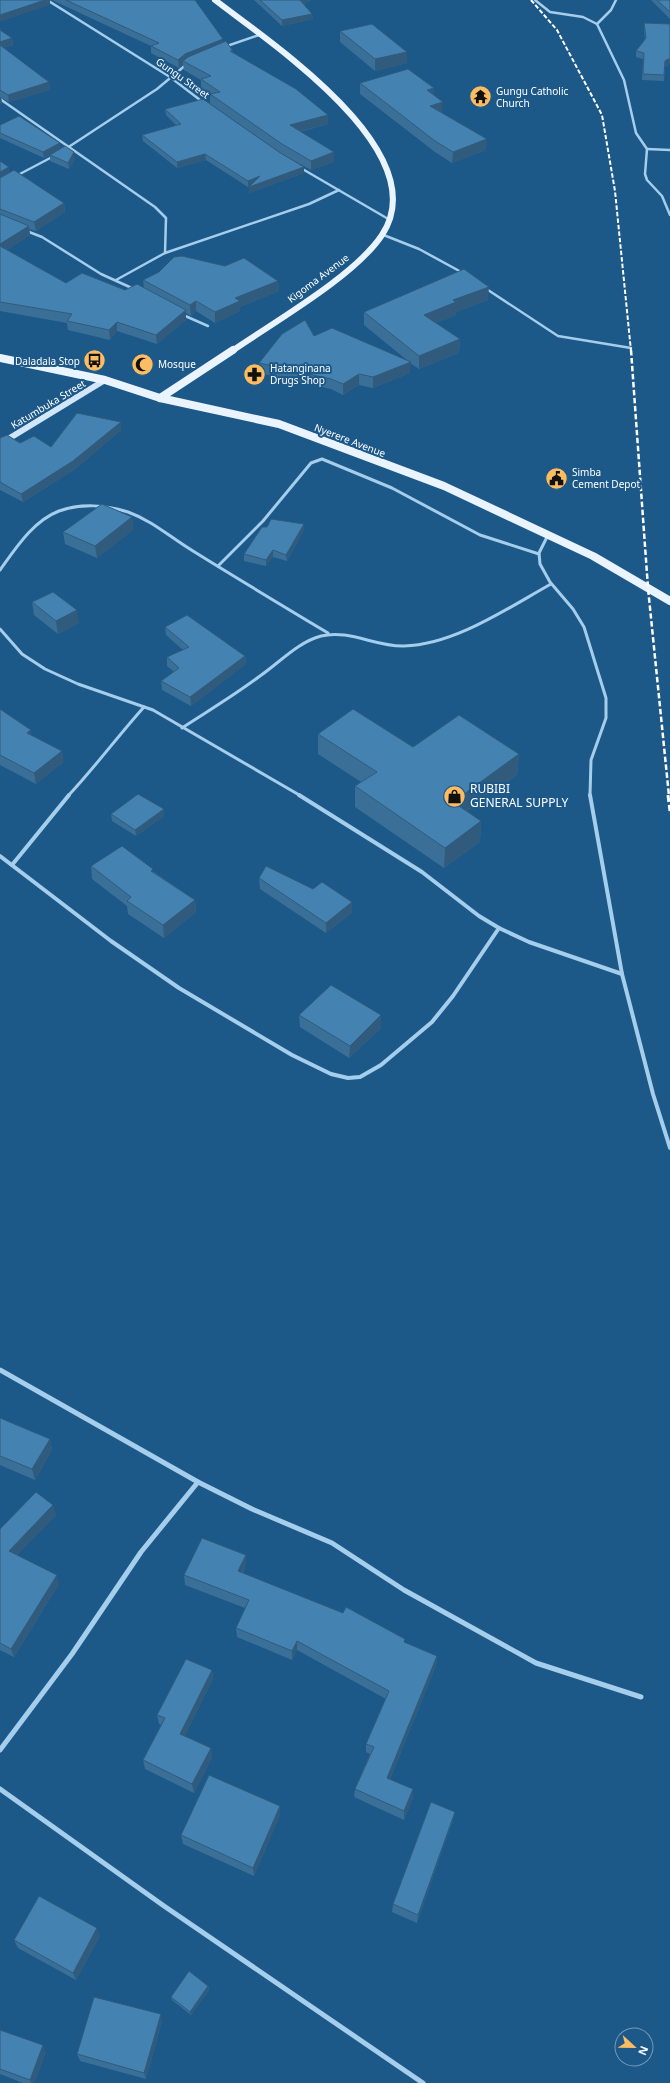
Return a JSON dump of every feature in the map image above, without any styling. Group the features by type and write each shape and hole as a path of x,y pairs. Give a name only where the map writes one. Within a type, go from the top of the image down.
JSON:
{"main road":[{"name":"Kigoma Avenue","path":"160,398 300,305 350,268 382,234 390,220 393,201 390,177 380,154 362,128 342,105 311,77 215,0"},
{"name":"Nyerere Avenue","path":"0,358 105,380 160,398 279,424 444,486 593,556 670,601"},
{"name":"Katumbuka Street","path":"0,444 105,380"}],"street":[{"name":"Gungu Street","path":"47,0 170,77 207,105"},
{"path":"535,0 549,12 584,18 597,24 624,80 636,132 647,149 645,174 647,180 662,196 670,215"},
{"path":"597,24 611,10 616,0"},
{"path":"220,48 259,35"},
{"path":"11,179 70,147 92,130 157,89 181,68 193,62"},
{"path":"0,99 155,207 166,218 165,253"},
{"path":"647,149 670,150"},
{"path":"294,163 390,220"},
{"path":"116,280 165,253 309,204 339,190"},
{"path":"21,228 42,237 101,274 140,292"},
{"path":"382,234 419,249 468,277"},
{"path":"481,285 558,336 631,348"},
{"path":"181,314 208,326"},
{"path":"218,566 263,521 311,462 322,460 330,461 392,488 480,535 538,554"},
{"path":"0,570 37,524 55,513 69,508 91,506 115,508 140,517 329,634"},
{"path":"548,535 538,554 542,569 551,584 571,605 584,626 606,698 608,710 606,720 594,749 590,768 590,798 622,974 670,1148"},
{"path":"182,728 236,693 305,643 319,636 343,634 394,645 421,645 481,622 551,584"},
{"path":"0,630 22,654 45,669 78,684 153,710 310,801 422,872 479,916 499,928 529,942 622,974"},
{"path":"12,865 59,806 102,759 118,736 144,707"},
{"path":"0,856 111,941 179,988 292,1055 331,1074 348,1078 360,1077 381,1065 432,1022 453,996 499,928"},
{"path":"0,1370 198,1482 252,1509 332,1543 404,1590 477,1632 536,1663 641,1697"},
{"path":"0,1750 72,1654 141,1552 198,1482"},
{"path":"0,1789 164,1906 423,2083"}],"building":[{"path":"0,0 45,0 0,15"},
{"path":"66,0 195,0 223,39 185,54 178,60 151,46 159,43"},
{"path":"260,0 300,0 312,14 282,20"},
{"path":"657,0 670,0 670,12"},
{"path":"644,23 670,24 670,58 665,61 664,75 643,74 644,53 636,51 646,38"},
{"path":"372,24 407,52 375,59 340,31"},
{"path":"0,30 12,38 0,42"},
{"path":"226,41 233,51 230,51 296,89 328,115 290,125 334,152 311,161 282,144 210,94 220,92 201,79 211,76 183,61 188,57"},
{"path":"0,45 49,82 8,95 0,90"},
{"path":"408,69 434,88 427,90 443,102 430,106 487,139 453,152 435,141 360,83"},
{"path":"203,99 279,152 304,167 249,187 260,176 248,181 205,154 177,162 142,135 181,124 165,109"},
{"path":"19,116 60,143 43,152 0,133 0,125"},
{"path":"65,146 74,152 68,163 50,155"},
{"path":"0,161 9,167 0,172"},
{"path":"14,170 64,203 34,222 0,209 0,178"},
{"path":"0,214 29,226 0,244"},
{"path":"0,246 66,283 82,273 125,290 137,284 186,310 156,335 117,322 109,330 67,321 72,314 0,302"},
{"path":"182,256 225,266 244,258 278,281 235,298 240,301 215,312 196,301 190,305 143,280 159,272 174,257"},
{"path":"464,269 489,287 453,300 456,302 424,315 460,339 419,356 364,312"},
{"path":"305,320 314,336 332,328 411,362 373,377 359,374 343,384 331,379 259,363 282,334"},
{"path":"77,413 121,422 73,461 21,494 0,482 0,438 7,435 20,443 34,436 51,447"},
{"path":"102,504 132,517 95,546 63,532"},
{"path":"271,519 304,524 286,555 273,550 266,560 244,554 262,527 267,527"},
{"path":"53,592 77,610 56,621 32,602"},
{"path":"187,615 245,656 190,697 161,681 179,668 167,657 189,647 165,627"},
{"path":"0,709 31,730 27,733 62,751 34,773 0,755"},
{"path":"353,709 413,747 459,715 519,754 453,802 481,821 445,848 355,786 377,772 318,734"},
{"path":"138,794 164,809 135,830 111,814"},
{"path":"122,846 153,869 151,871 195,900 163,925 127,901 131,897 91,866"},
{"path":"266,866 313,889 322,882 352,902 326,923 259,878"},
{"path":"331,985 381,1015 350,1046 299,1015"},
{"path":"0,1418 50,1439 32,1469 0,1456"},
{"path":"36,1492 53,1505 9,1551 57,1575 11,1649 0,1643 0,1529"},
{"path":"202,1538 246,1555 238,1571 343,1613 346,1607 405,1639 404,1642 437,1656 387,1778 413,1789 404,1811 355,1789 374,1747 366,1744 389,1691 297,1641 292,1651 236,1628 249,1600 184,1575"},
{"path":"186,1659 212,1670 180,1734 211,1748 192,1784 143,1760 165,1718 157,1715"},
{"path":"209,1775 280,1806 253,1868 181,1835"},
{"path":"431,1802 455,1812 418,1915 393,1904"},
{"path":"39,1896 97,1928 73,1973 14,1940"},
{"path":"189,1971 208,1986 190,2012 171,1997"},
{"path":"94,1997 161,2014 144,2073 77,2054"},
{"path":"0,2030 43,2045 30,2080 0,2069"}],"railway":[{"path":"531,0 557,30 602,115 615,191 631,351"},
{"path":"631,350 648,588 669,796"},
{"path":"668,795 670,811"}],"place":[{"name":"Gungu Catholic Church","path":"481,97"},
{"name":"Daladala Stop","path":"95,361"},
{"name":"Mosque","path":"143,364"},
{"name":"Hatanginana Drugs Shop","path":"255,374"},
{"name":"Simba Cement Depot","path":"556,478"},
{"name":"RUBIBI GENERAL SUPPLY","path":"455,796"}]}
